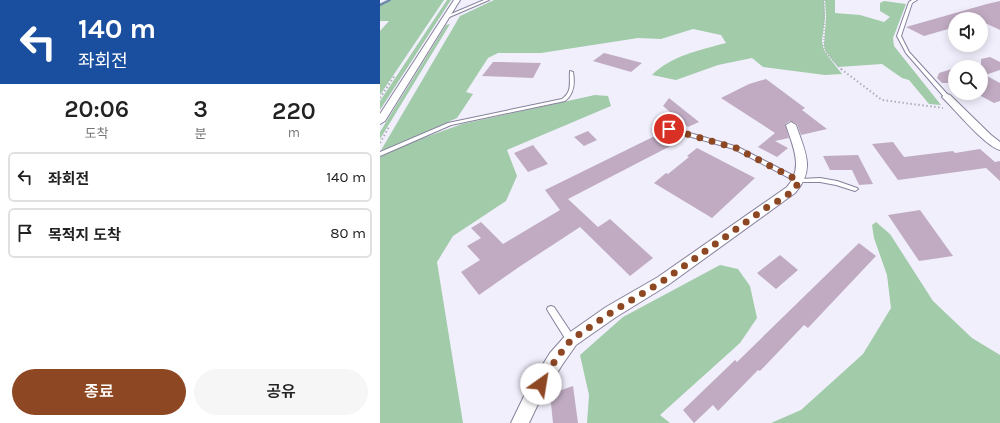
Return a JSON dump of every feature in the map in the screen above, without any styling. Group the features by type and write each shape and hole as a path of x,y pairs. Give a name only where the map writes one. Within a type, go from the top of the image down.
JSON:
{"street":[{"path":"380,121 457,0"},
{"path":"951,100 987,137 1000,147"},
{"path":"520,423 556,359 571,340 612,312 663,281 766,208 784,198 798,185 802,175 802,161 791,126"}],"lane":[{"path":"446,17 487,0"},
{"path":"915,0 911,2 899,36 907,52 934,85 948,97"},
{"path":"380,154 450,124 563,100 570,95 572,81 571,72"},
{"path":"669,129 736,148 799,181 820,180 837,183 855,189"},
{"path":"551,309 571,340"}],"path":[{"path":"824,0 824,51 842,71 882,100 960,110"}],"green space":[{"path":"392,0 444,0 380,95 380,31 389,21 380,21 380,5"},
{"path":"447,0 451,0 380,110 380,101"},
{"path":"494,0 824,0 825,17 822,41 824,51 842,74 825,75 763,67 752,58 718,65 676,80 652,75 668,63 686,54 726,43 721,35 693,29 661,39 638,38 541,53 498,53 488,58 466,92 473,94 457,118 380,152 460,16"},
{"path":"825,0 835,0 835,13 860,15 884,22 890,17 880,11 880,3 884,1 906,4 893,38 894,46 941,105 929,104 909,80 902,78 882,64 838,67 825,51"},
{"path":"450,24 380,139 380,132 446,25"},
{"path":"595,95 608,96 611,106 507,150 517,176 506,201 453,236 437,262 463,423 380,423 380,157 415,141 462,124"},
{"path":"876,222 890,234 933,301 972,338 1000,355 1000,423 771,423 801,410 863,354 891,308 887,275 874,238 872,225"},
{"path":"720,265 738,269 750,286 757,318 740,343 660,415 670,423 587,423 589,395 580,355 623,317"}],"building":[{"path":"1000,1 1000,30 988,24 988,12 959,12"},
{"path":"948,15 948,29 924,36 906,27"},
{"path":"604,53 642,63 631,72 593,61"},
{"path":"990,57 1000,62 1000,70 988,74 988,60 981,59"},
{"path":"493,62 541,63 533,78 482,76"},
{"path":"948,70 948,83 942,83 937,78 939,73"},
{"path":"988,77 1000,83 1000,101 994,103 988,100"},
{"path":"766,79 805,108 802,110 827,129 801,135 797,124 790,121 785,124 789,138 775,141 788,148 777,157 758,147 775,133 721,98 749,84"},
{"path":"669,98 699,122 688,127 663,106"},
{"path":"588,131 597,140 584,146 574,137"},
{"path":"665,131 682,140 568,199 598,227 610,219 653,258 630,276 580,227 479,295 461,272 480,260 467,246 481,238 471,228 481,222 503,244 560,210 545,190"},
{"path":"893,142 904,157 953,151 955,153 980,149 995,162 1000,161 1000,181 986,168 898,180 872,144"},
{"path":"533,145 548,164 528,172 514,153"},
{"path":"697,148 755,178 712,218 654,183 689,157 687,156"},
{"path":"858,155 873,184 859,185 852,170 830,170 823,156"},
{"path":"920,210 953,256 919,261 888,215"},
{"path":"859,243 876,256 808,328 804,325 760,371 758,370 718,411 713,405 694,423 683,410 735,360 737,362"},
{"path":"780,255 798,270 776,289 757,273"},
{"path":"573,386 578,423 553,423 550,394"}],"waterway":[{"path":"380,5 390,0"}],"route":[{"path":"541,384 556,359 571,340 612,312 663,281 766,208 784,198 798,185 799,181 736,148 669,129"}]}
